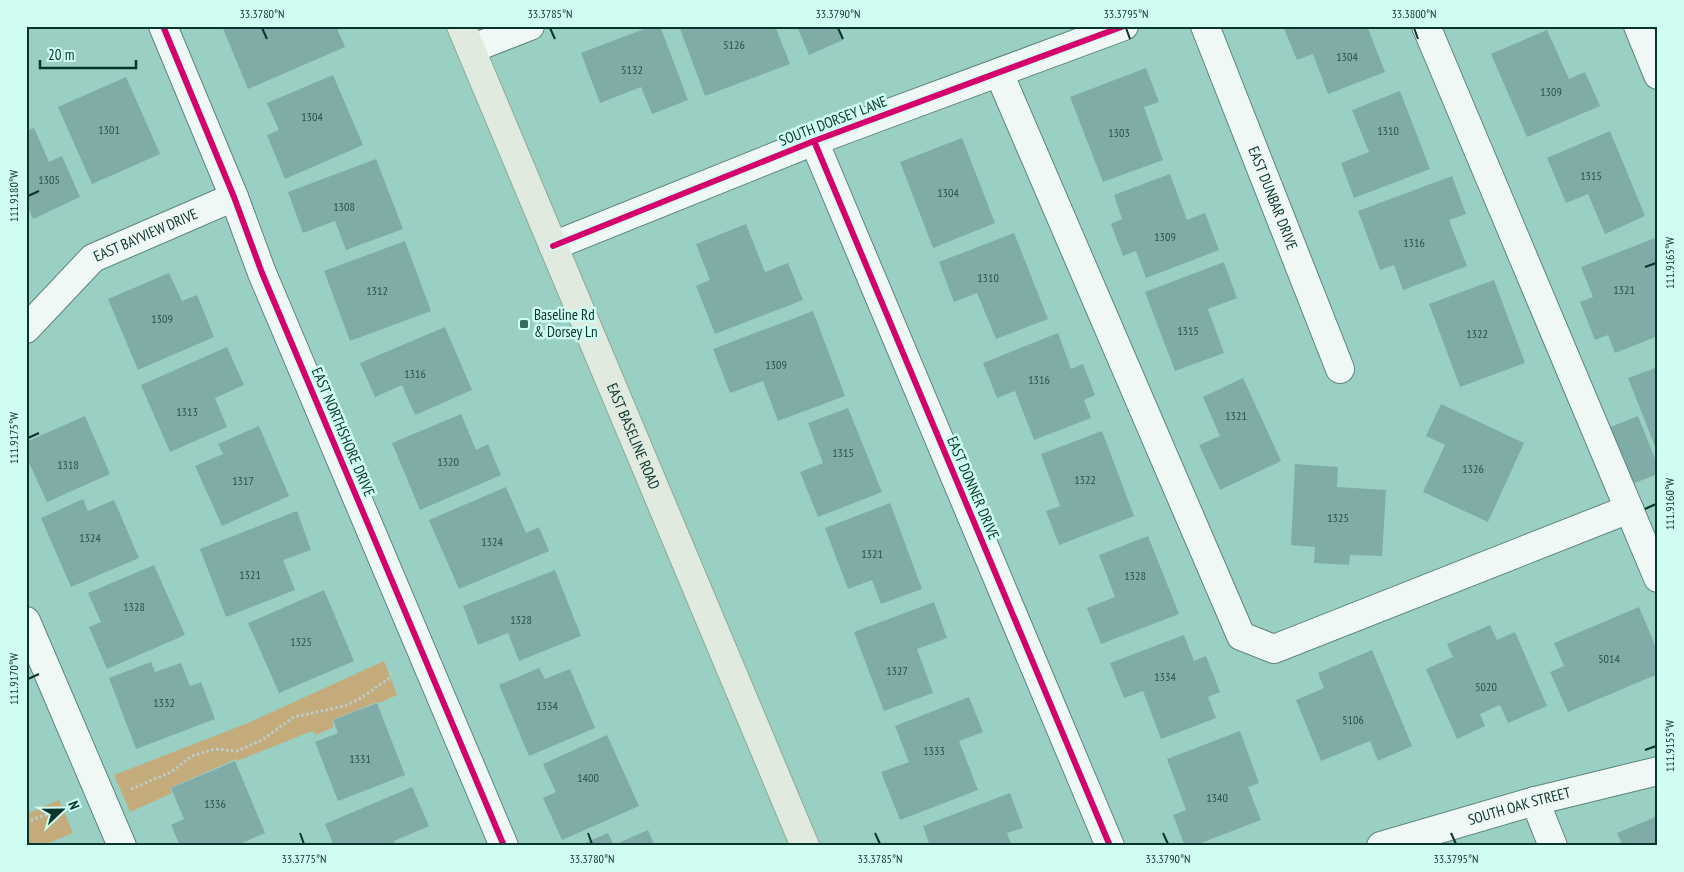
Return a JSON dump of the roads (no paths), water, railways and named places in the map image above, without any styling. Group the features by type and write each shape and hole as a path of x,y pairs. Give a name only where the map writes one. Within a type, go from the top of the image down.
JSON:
{"main road":[{"name":"EAST BASELINE ROAD","path":"466,38 805,846"}],"street":[{"name":"EAST NORTHSHORE DRIVE","path":"163,26 234,197 262,273 504,846"},
{"path":"466,38 530,26"},
{"name":"SOUTH DORSEY LANE","path":"553,246 814,141 1124,26"},
{"name":"EAST DUNBAR DRIVE","path":"1205,26 1340,369"},
{"path":"1426,26 1658,578"},
{"path":"1638,26 1658,74"},
{"path":"1000,72 1241,636 1274,649 1629,509"},
{"name":"EAST DONNER DRIVE","path":"814,141 1110,846"},
{"name":"EAST BAYVIEW DRIVE","path":"26,329 93,258 234,197"},
{"path":"26,621 122,846"},
{"name":"SOUTH OAK STREET","path":"1381,846 1535,800 1658,771"},
{"path":"1535,800 1553,846"}],"place":[{"name":"Baseline Rd & Dorsey Ln","path":"524,324"}]}
